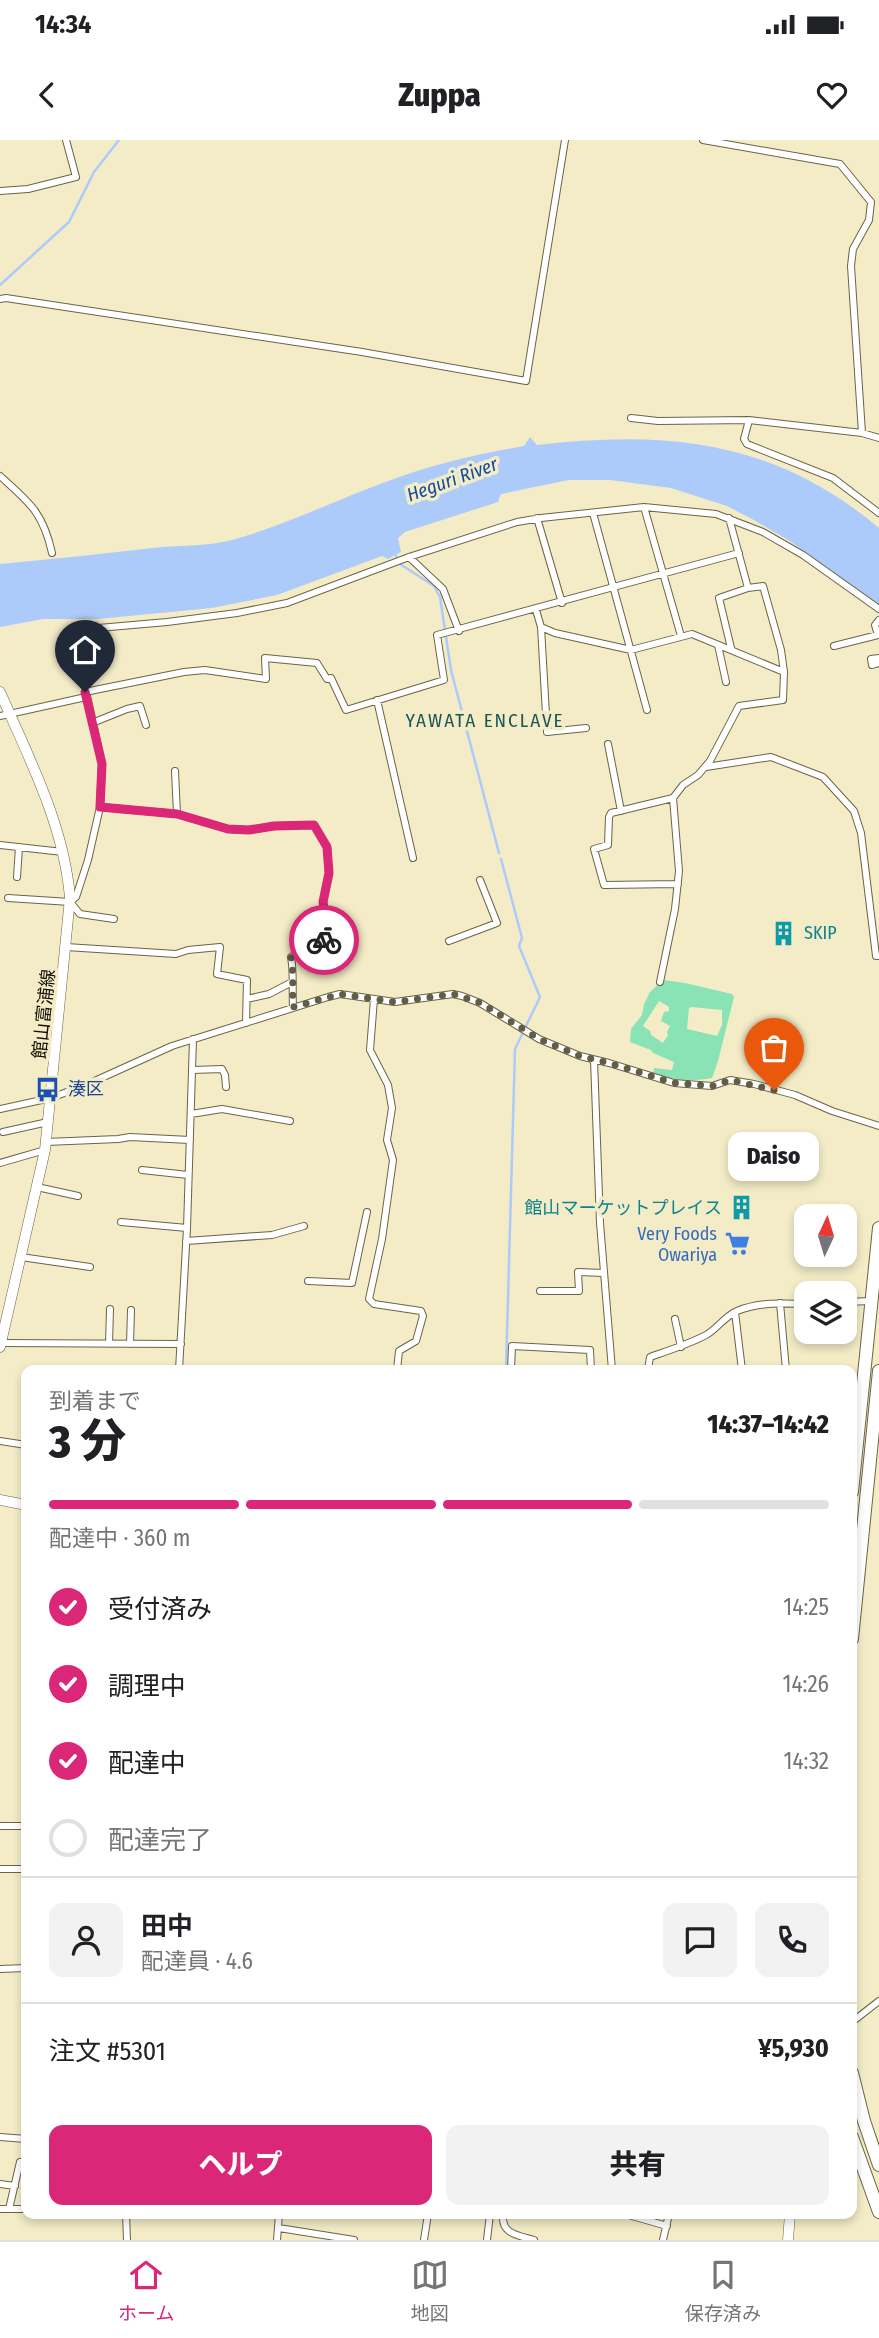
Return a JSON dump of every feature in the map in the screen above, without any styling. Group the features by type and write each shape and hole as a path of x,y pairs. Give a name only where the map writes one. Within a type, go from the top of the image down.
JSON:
{"highway":[{"path":"857,1444 879,1228"},
{"path":"857,1591 879,1379"},
{"path":"857,2093 879,2165"},
{"path":"857,2151 879,2212"}],"main road":[{"name":"館山富浦線","path":"0,692 5,715 54,821 63,852 70,902 46,1146 1,1340"},
{"path":"0,1500 21,1504"},
{"path":"788,2240 790,2219"}],"street":[{"path":"0,191 28,189 76,177 66,140"},
{"path":"0,299 362,352 526,381 565,140"},
{"path":"703,140 840,164 871,202 869,220 853,249 851,266 862,433"},
{"path":"631,418 658,421 749,421 862,433 879,438"},
{"path":"749,421 744,439 747,444 833,478 879,513"},
{"path":"0,476 39,514 46,528 52,553"},
{"path":"644,507 681,636"},
{"path":"8,898 70,902 76,897 88,860 100,807 102,764 85,694 74,636 76,631 215,616 287,603 472,535 537,518 644,507 685,509 729,518 763,532 803,555 879,609"},
{"path":"593,513 647,710"},
{"path":"537,518 562,603"},
{"path":"729,518 748,588"},
{"path":"5,715 184,672 205,670 266,680 265,658 317,663 327,679 331,678 346,709 444,680 437,635 739,553"},
{"path":"407,558 443,589 459,631"},
{"path":"678,884 604,885 594,849 608,845 608,817 611,813 673,798 683,785 706,767 739,706 783,700 785,672 763,586 719,598 730,648"},
{"path":"536,610 541,626 547,732 586,727"},
{"path":"834,646 878,635 875,625 879,620"},
{"path":"541,626 555,633 631,650 692,634 785,672"},
{"path":"718,645 726,682"},
{"path":"377,700 413,858"},
{"path":"92,723 140,706 146,725"},
{"path":"608,744 621,811"},
{"path":"706,767 771,757 823,777 854,811 861,832 876,956 879,956"},
{"path":"174,771 177,814"},
{"path":"660,982 676,909 679,871 673,798"},
{"path":"100,807 177,814 228,829 314,825 327,847 329,873 323,902 328,934 324,940 291,957 294,969 293,1007"},
{"path":"0,845 63,852"},
{"path":"17,877 19,847"},
{"path":"449,941 497,923 480,880"},
{"path":"70,902 80,914 114,919"},
{"path":"66,947 176,954 220,947 217,974 247,980 246,1023"},
{"path":"247,999 269,994 292,982"},
{"path":"0,1109 51,1098 172,1046 340,994 387,1002 405,1002 453,994 481,1003 552,1045 594,1060 674,1083 712,1086 730,1080 754,1084 795,1095 832,1111 879,1126"},
{"path":"374,999 370,1050 388,1085 392,1108 387,1140 393,1160 382,1239 369,1298 373,1304 421,1311 424,1316 416,1341 399,1351 398,1365"},
{"path":"179,1365 193,1040"},
{"path":"594,1060 600,1223 612,1365"},
{"path":"192,1070 222,1069 226,1075 226,1087"},
{"path":"191,1114 222,1109 290,1121"},
{"path":"4,1132 48,1122"},
{"path":"0,1164 46,1146 130,1137 190,1140"},
{"path":"142,1170 188,1175"},
{"path":"37,1187 78,1196"},
{"path":"308,1281 352,1283 367,1212"},
{"path":"121,1222 187,1228"},
{"path":"186,1241 272,1235 304,1226"},
{"path":"21,1257 90,1267"},
{"path":"540,1291 579,1291 578,1272 604,1273"},
{"path":"857,1302 872,1301"},
{"path":"649,1365 650,1357 709,1334 735,1312 780,1303 794,1304"},
{"path":"780,1303 786,1365"},
{"path":"109,1344 110,1309"},
{"path":"130,1344 131,1310"},
{"path":"735,1312 741,1365"},
{"path":"675,1319 681,1347"},
{"path":"1,1340 181,1344"},
{"path":"511,1365 512,1346 590,1350 591,1365"},
{"path":"0,1441 21,1444"},
{"path":"0,1826 21,1825"},
{"path":"0,1869 21,1868"},
{"path":"0,1969 21,1968"},
{"path":"857,2019 879,2001"},
{"path":"0,2137 21,2139"},
{"path":"9,2209 20,2162"},
{"path":"0,2184 15,2186"},
{"path":"0,2209 21,2209"},
{"path":"127,2219 128,2240"},
{"path":"278,2240 279,2219"},
{"path":"424,2240 427,2219"},
{"path":"487,2240 489,2219"},
{"path":"502,2219 509,2233 534,2240"},
{"path":"644,2219 667,2225"},
{"path":"663,2240 668,2219"},
{"path":"278,2228 354,2240"}],"green space":[{"path":"663,980 732,994 734,997 712,1078 682,1080 653,1074 654,1068 672,1070 674,1062 630,1042 631,1029 642,1015 650,992","holes":["659,1001 669,1007 661,1021 670,1026 663,1043 643,1026","689,1008 722,1010 722,1025 717,1036 687,1029"]}],"water":[{"name":"Heguri River","path":"530,437 537,445 631,439 675,441 718,448 759,459 800,476 840,499 879,528 879,604 788,540 727,506 671,488 610,480 569,480 501,494 498,502 405,532 398,538 401,552 388,559 382,556 277,595 212,608 98,619 43,619 0,627 0,564 232,540 407,474 456,460 524,446"}],"waterway":[{"path":"0,285 69,222 94,172 119,140"},
{"path":"394,552 400,564 434,586 440,597 451,670 499,853"},
{"path":"501,859 522,938 519,946 540,997 515,1049 506,1365"}],"way so far":[{"path":"324,940 291,957 294,969 293,1007 340,994 387,1002 405,1002 453,994 481,1003 539,1039 580,1056 674,1083 712,1086 730,1080 774,1090"}],"place":[{"name":"SKIP","path":"784,933"},
{"name":"湊区","path":"48,1089"},
{"name":"Daiso","path":"774,1090"},
{"name":"館山マーケットプレイス","path":"742,1208"},
{"name":"Very Foods Owariya","path":"737,1244"}],"district":[{"name":"YAWATA ENCLAVE","path":"485,720"}],"route":[{"path":"85,692 102,764 100,807 177,814 228,829 314,825 327,847 329,873 323,902 328,934 324,940"}]}
